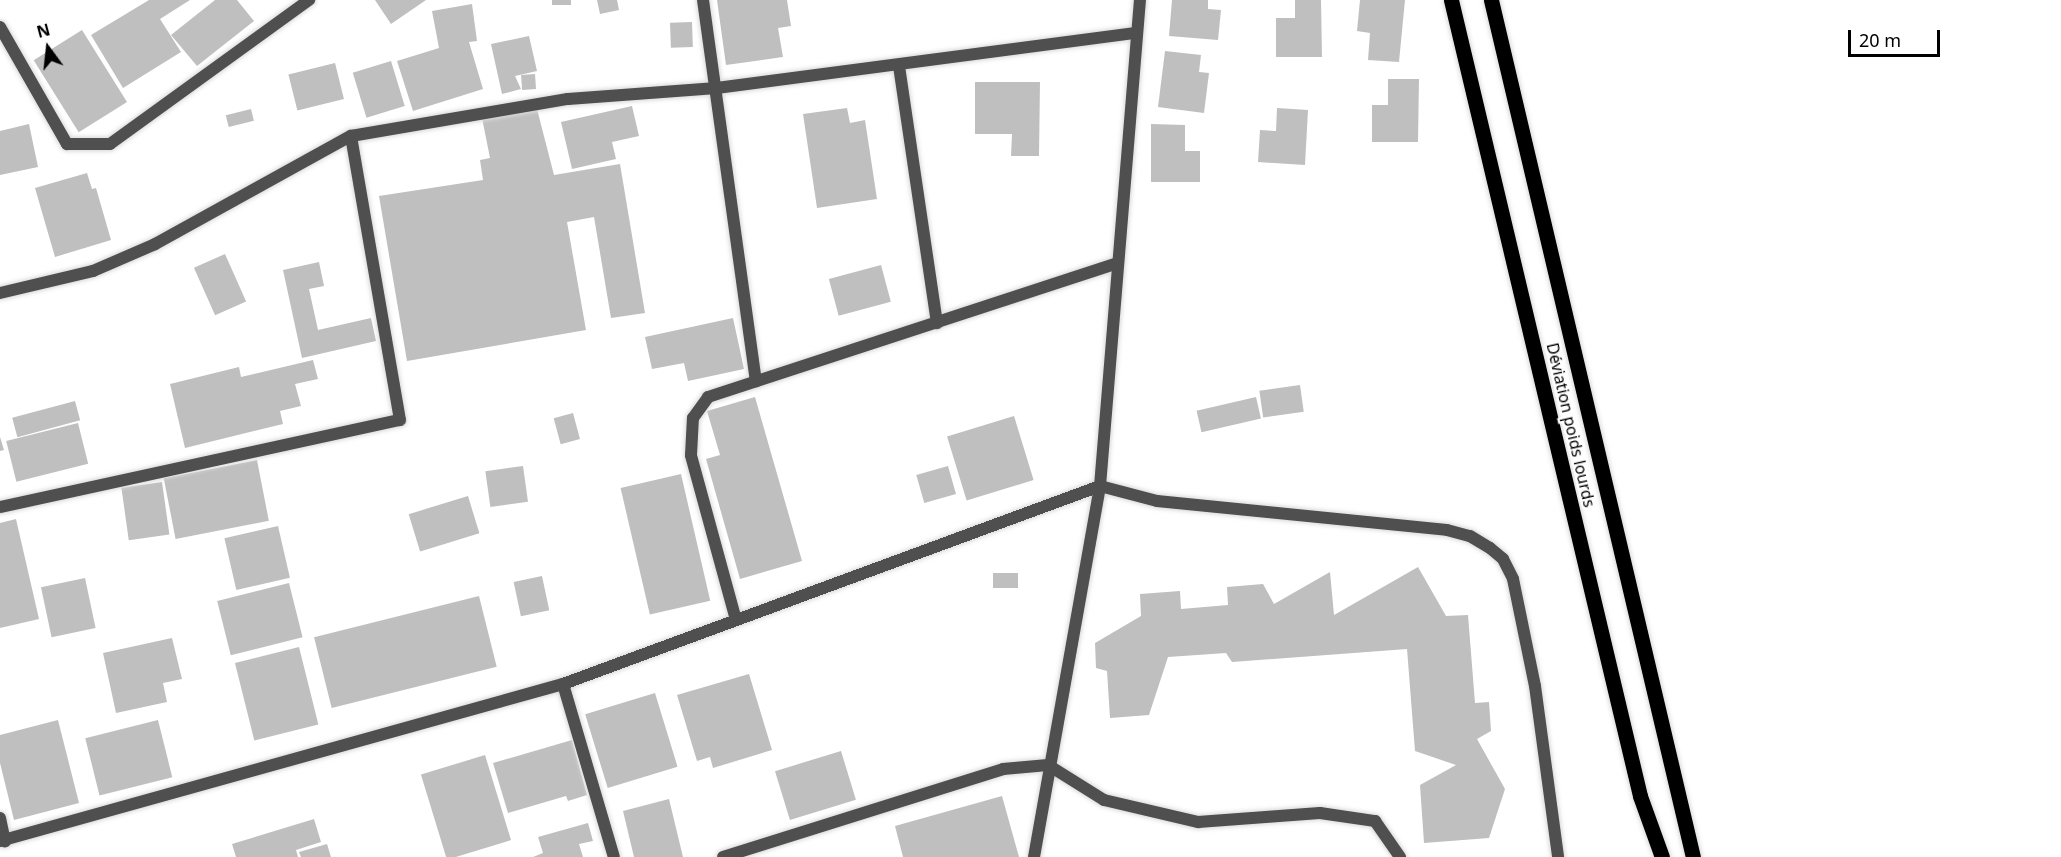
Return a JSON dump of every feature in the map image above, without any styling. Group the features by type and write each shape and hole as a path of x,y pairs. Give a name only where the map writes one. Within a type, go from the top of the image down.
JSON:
{"main road":[{"name":"Déviation poids lourds","path":"1451,0 1640,796 1662,857"},
{"name":"Déviation poids lourds","path":"1491,0 1693,857"}],"street":[{"path":"2,33 67,144 110,144 309,0"},
{"path":"703,0 756,381"},
{"path":"1034,857 1048,765 1100,486 1135,33 1140,0"},
{"path":"0,293 93,271 155,244 351,136 568,99 717,88 899,66 1135,33"},
{"path":"899,66 937,323"},
{"path":"0,507 400,420 351,136"},
{"path":"736,620 691,455 693,418 708,397 1117,263"},
{"path":"0,818 2,841 563,684 1100,486 1157,501 1447,530 1470,536 1496,554 1513,579 1533,675 1558,857"},
{"path":"563,684 614,857"},
{"path":"723,857 1003,769 1048,765 1104,800 1198,822 1320,813 1375,821 1400,857"}],"building":[{"path":"149,0 190,0 160,19 181,52 123,88 91,35"},
{"path":"215,0 237,0 254,21 197,66 171,35"},
{"path":"375,0 426,0 391,24"},
{"path":"552,0 571,0 571,5 552,5"},
{"path":"597,0 617,0 619,10 600,14"},
{"path":"717,0 787,0 791,26 778,28 783,57 726,65"},
{"path":"1172,0 1208,0 1208,9 1221,10 1218,40 1169,36"},
{"path":"1295,0 1321,0 1322,57 1276,57 1276,18 1295,18"},
{"path":"1360,0 1405,0 1399,62 1368,60 1370,33 1357,31"},
{"path":"472,4 477,41 469,42 483,89 413,111 397,61 439,48 432,11"},
{"path":"692,22 693,47 671,48 670,23"},
{"path":"82,30 127,102 79,132 34,60"},
{"path":"529,36 537,71 515,76 521,89 502,94 491,44"},
{"path":"1165,51 1201,55 1199,72 1209,73 1204,113 1158,107"},
{"path":"391,61 405,106 366,118 353,73"},
{"path":"335,63 344,99 297,111 288,75"},
{"path":"535,74 536,89 522,90 521,75"},
{"path":"1388,79 1419,79 1418,142 1372,142 1372,105 1388,105"},
{"path":"975,82 1040,82 1039,156 1011,156 1012,134 975,134"},
{"path":"632,106 639,136 612,142 616,159 572,169 561,122"},
{"path":"847,108 850,123 865,120 877,199 817,208 803,114"},
{"path":"1277,108 1308,110 1305,165 1258,162 1260,130 1276,131"},
{"path":"251,109 254,121 229,127 226,115"},
{"path":"537,109 554,175 620,164 645,313 611,318 594,217 567,222 586,330 407,361 379,196 483,180 480,160 490,158 482,118"},
{"path":"29,124 38,167 0,175 0,131"},
{"path":"1151,124 1185,125 1185,151 1200,151 1200,182 1151,182"},
{"path":"87,173 92,189 96,188 111,240 55,257 35,188"},
{"path":"225,254 246,302 215,315 194,268"},
{"path":"319,262 324,286 309,289 318,330 371,318 376,341 302,358 283,270"},
{"path":"881,265 891,302 839,316 829,279"},
{"path":"733,318 744,369 688,381 684,363 652,369 645,337"},
{"path":"313,360 318,379 295,384 301,406 280,411 283,424 185,448 170,384 239,367 241,377"},
{"path":"1300,385 1304,412 1263,417 1259,391"},
{"path":"755,397 802,561 740,579 706,459 720,455 707,411"},
{"path":"1256,397 1261,418 1202,432 1197,411"},
{"path":"75,401 80,420 17,437 12,418"},
{"path":"573,413 580,439 561,444 554,418"},
{"path":"1014,416 1034,480 967,501 947,436"},
{"path":"78,423 88,464 16,482 6,441"},
{"path":"0,437 4,450 0,451"},
{"path":"257,460 269,521 176,539 164,478"},
{"path":"523,466 528,502 490,507 485,471"},
{"path":"948,466 956,494 924,503 916,475"},
{"path":"681,474 710,601 650,615 621,488"},
{"path":"162,482 169,534 129,540 121,488"},
{"path":"468,496 479,533 420,551 409,514"},
{"path":"16,519 39,619 0,628 0,523"},
{"path":"278,526 290,578 236,590 224,538"},
{"path":"1418,567 1446,616 1468,615 1475,703 1489,702 1491,731 1477,739 1505,789 1489,838 1424,843 1420,785 1456,765 1415,751 1407,649 1232,662 1226,653 1168,657 1149,715 1110,718 1107,671 1096,668 1095,643 1141,616 1140,594 1180,591 1181,609 1228,605 1227,587 1263,584 1274,604 1330,572 1334,615"},
{"path":"993,573 1018,573 1018,588 993,588"},
{"path":"542,576 549,610 521,616 514,582"},
{"path":"85,578 96,628 52,637 41,587"},
{"path":"289,583 303,637 231,655 217,601"},
{"path":"479,596 497,667 332,708 314,637"},
{"path":"172,638 182,679 163,683 167,702 116,713 103,653"},
{"path":"299,647 318,725 254,741 235,663"},
{"path":"749,674 772,750 713,768 710,757 697,761 677,695"},
{"path":"655,693 678,767 608,788 585,714"},
{"path":"58,720 79,803 14,820 0,763 0,735"},
{"path":"158,720 172,777 100,795 85,738"},
{"path":"572,740 587,795 568,801 566,796 508,813 493,763"},
{"path":"841,751 856,800 790,820 775,771"},
{"path":"485,755 511,840 456,857 446,857 421,775"},
{"path":"1002,796 1019,857 903,857 895,826"},
{"path":"669,799 683,857 634,857 623,811"},
{"path":"314,819 321,842 296,850 298,857 236,857 232,844"},
{"path":"588,823 593,841 579,844 583,857 533,857 543,853 538,837"},
{"path":"327,844 331,857 301,857 299,852"}]}
